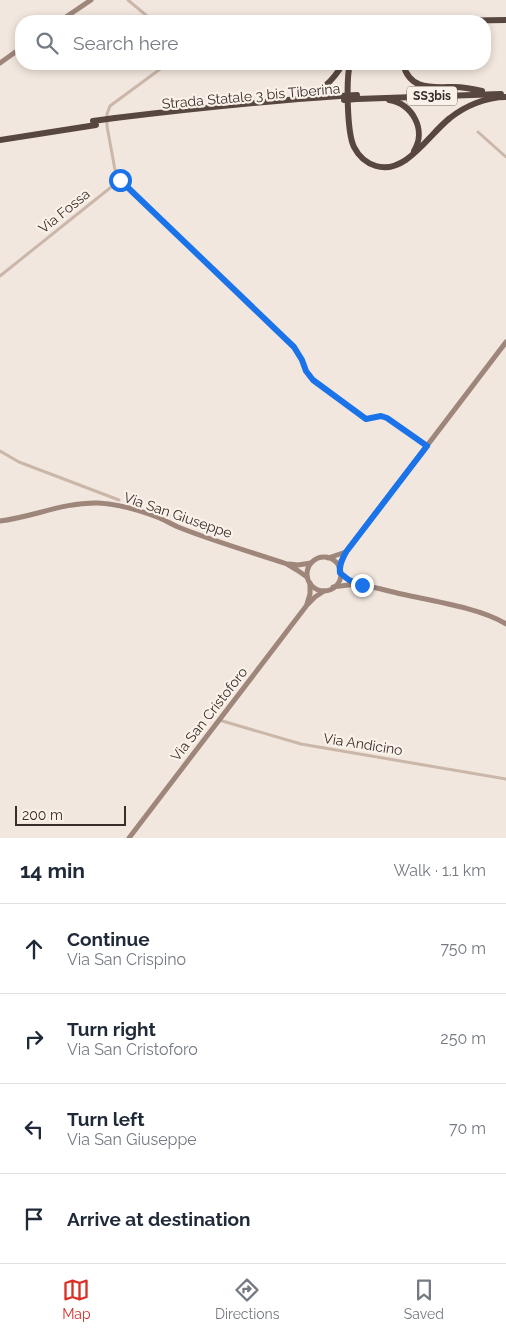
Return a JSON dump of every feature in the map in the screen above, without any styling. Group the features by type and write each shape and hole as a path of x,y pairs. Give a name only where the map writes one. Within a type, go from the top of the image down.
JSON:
{"highway":[{"path":"491,19 506,15"},
{"path":"491,21 506,20"},
{"path":"491,22 506,25"},
{"path":"283,102 294,96 307,95 318,91 328,84 338,70"},
{"path":"349,70 347,82 352,144 362,159 380,168 400,165 458,112 506,93"},
{"path":"406,70 414,82 423,86 437,88 457,87 484,91"},
{"name":"Strada Statale 3 bis Tiberina","path":"0,136 115,120 283,102 484,91 506,93"},
{"name":"Strada Statale 3 bis Tiberina","path":"357,97 506,93"},
{"path":"357,97 391,100 402,104 409,110 415,118 419,137 416,147 409,158"},
{"name":"Strada Statale 3 bis Tiberina","path":"0,140 94,123"}],"main road":[{"path":"69,15 89,1"},
{"path":"0,63 15,52"},
{"path":"333,588 339,581 340,570 346,552 506,342"},
{"name":"Via San Giuseppe","path":"0,521 67,506 96,503 130,508 158,517 178,527 287,564 308,580"},
{"path":"346,552 328,558 319,558 311,563 307,570 308,580 316,588 324,590 347,585 362,585"},
{"path":"328,558 333,560 349,580 362,585 468,610 497,618 506,624"},
{"name":"Via San Giuseppe","path":"287,564 311,563"},
{"name":"Via San Cristoforo","path":"307,605 310,594 308,580"},
{"name":"Via San Cristoforo","path":"129,838 307,605 324,590"}],"street":[{"path":"128,0 146,15"},
{"path":"159,70 110,106 107,114 107,126 115,170 120,180 294,347 306,371 313,380 366,419 381,416 387,418 427,446"},
{"path":"478,132 506,157"},
{"name":"Via Fossa","path":"0,276 120,180"},
{"path":"0,451 19,462 119,500"},
{"name":"Via Andicino","path":"218,720 308,746 506,779"}],"route":[{"path":"120,180 294,347 306,371 313,380 366,419 381,416 387,418 427,446 342,559 339,568 340,573 349,580 362,585"}]}
